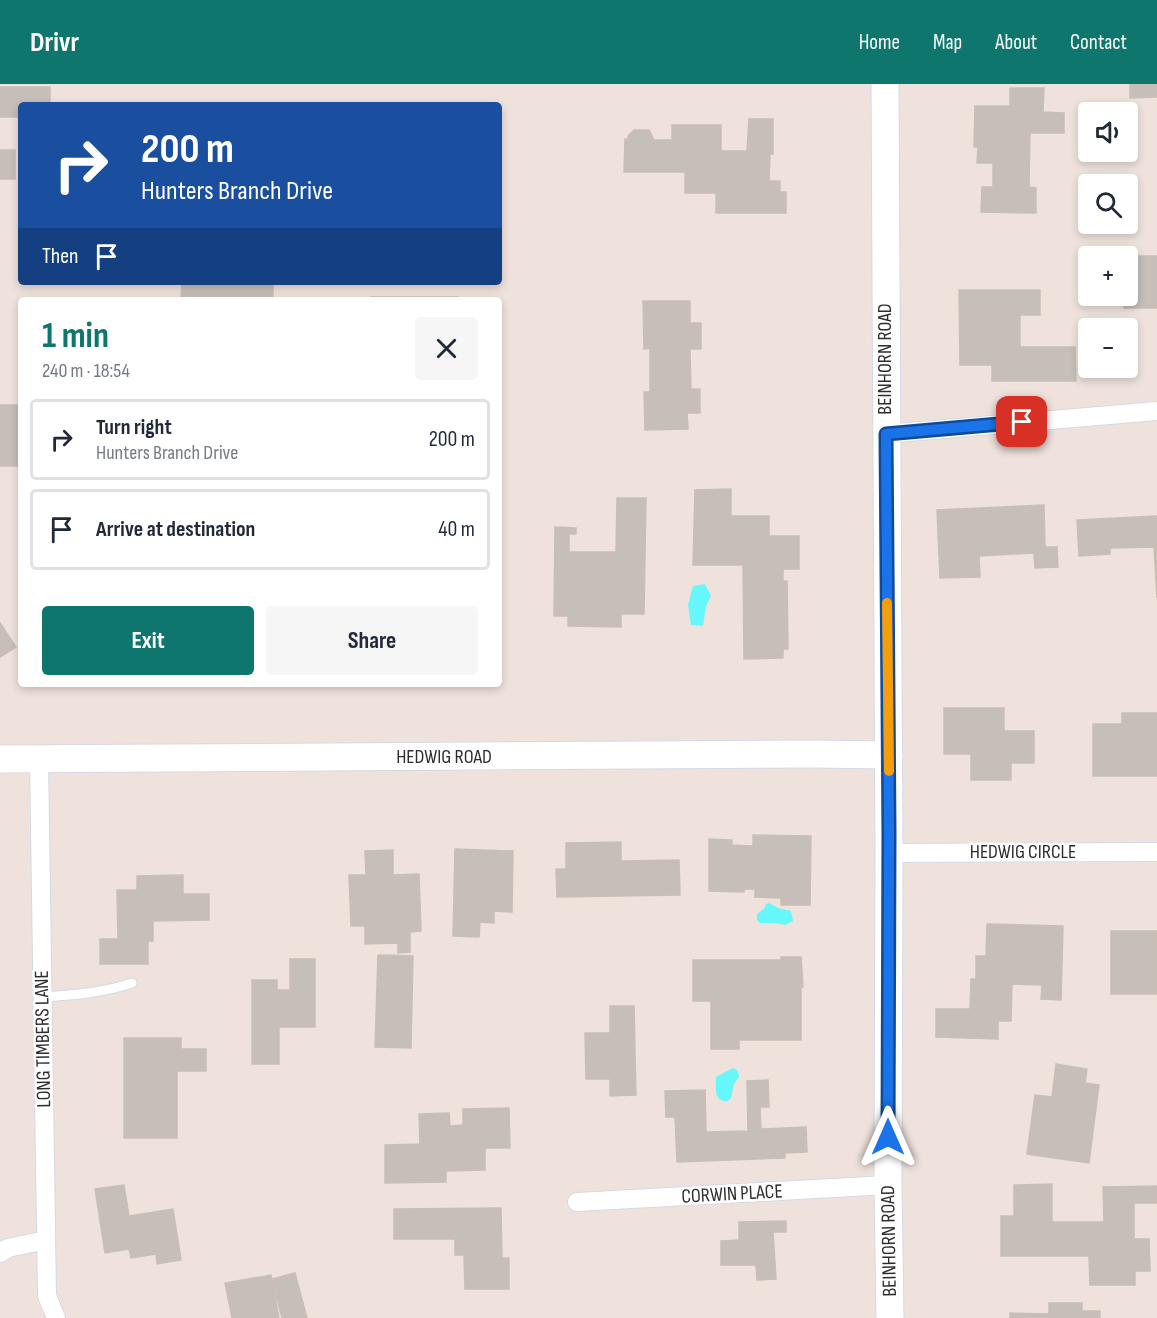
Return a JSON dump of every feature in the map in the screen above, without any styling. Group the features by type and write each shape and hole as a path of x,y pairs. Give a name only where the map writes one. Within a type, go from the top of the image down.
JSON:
{"street":[{"name":"BEINHORN ROAD","path":"885,84 890,1318"},
{"path":"886,434 1157,411"},
{"name":"HEDWIG ROAD","path":"0,759 889,755"},
{"name":"LONG TIMBERS LANE","path":"39,759 47,1296 56,1318"},
{"name":"HEDWIG CIRCLE","path":"889,852 1157,852"},
{"name":"CORWIN PLACE","path":"577,1202 888,1185"},
{"path":"0,1253 8,1248 46,1240"}],"lane":[{"path":"42,997 107,990 132,983"}],"water":[{"path":"705,584 711,596 706,606 703,626 691,625 688,605 693,586"},
{"path":"769,903 791,911 793,921 785,925 760,923 757,920 757,914"},
{"path":"733,1068 738,1071 739,1077 734,1084 731,1098 723,1101 716,1093 716,1077"}],"building":[{"path":"1130,84 1157,84 1157,97 1130,98"},
{"path":"0,87 50,87 50,102 18,102 18,117 0,117"},
{"path":"1010,88 1044,88 1043,112 1064,113 1064,133 1030,133 1029,187 1036,188 1036,213 981,212 982,187 993,187 993,163 977,163 978,147 974,147 975,106 1010,106"},
{"path":"749,119 773,119 773,154 770,154 769,181 780,181 780,192 786,192 786,213 716,213 716,193 685,193 685,172 624,172 625,139 628,139 634,130 649,130 654,140 672,140 672,125 721,125 721,151 747,151"},
{"path":"0,150 15,150 15,179 0,179"},
{"path":"1138,256 1157,256 1157,308 1124,308 1124,306 1138,306"},
{"path":"182,285 273,285 273,297 181,297"},
{"path":"959,290 1040,290 1040,315 1020,315 1020,347 1075,347 1076,381 992,381 992,365 960,365"},
{"path":"643,301 690,301 690,323 701,323 701,349 690,349 691,389 700,389 700,413 687,413 688,429 645,430 644,392 650,392 650,348 644,349"},
{"path":"0,405 18,405 18,466 0,466"},
{"path":"731,489 731,516 769,516 769,536 799,536 799,569 783,569 783,581 787,581 788,649 783,649 783,658 744,659 743,565 693,565 695,490"},
{"path":"617,498 646,498 644,614 621,614 621,627 568,626 568,616 554,616 555,527 576,528 576,534 569,534 569,552 616,552"},
{"path":"1044,505 1045,547 1057,547 1058,567 1035,568 1034,553 979,556 980,577 940,578 937,510"},
{"path":"1157,516 1157,598 1154,547 1110,548 1110,554 1079,556 1077,520"},
{"path":"0,623 16,647 0,657"},
{"path":"944,708 1004,708 1004,731 1034,731 1034,763 1011,763 1011,780 971,780 971,754 944,754"},
{"path":"1122,713 1157,713 1157,776 1093,776 1093,724 1122,724"},
{"path":"753,835 811,836 810,905 781,905 781,898 755,897 755,889 744,889 744,892 709,891 709,839 732,840 732,845 753,846"},
{"path":"621,842 621,861 679,860 680,895 557,897 556,869 566,869 566,843"},
{"path":"455,849 513,851 512,912 494,911 494,923 480,922 479,937 453,936"},
{"path":"393,850 393,875 419,874 421,931 410,932 410,952 398,953 398,943 365,944 365,926 351,926 349,875 366,875 365,851"},
{"path":"183,875 183,894 209,894 209,920 153,921 153,941 148,941 148,964 100,964 100,939 118,939 117,890 137,890 137,876"},
{"path":"987,924 1063,926 1061,1000 1041,999 1042,985 1012,984 1011,1021 998,1021 998,1039 936,1037 936,1009 970,1009 971,979 976,979 976,956 986,956"},
{"path":"1111,931 1157,931 1157,994 1111,994"},
{"path":"378,955 413,956 411,1048 375,1047"},
{"path":"781,957 801,957 803,987 801,987 801,1040 739,1040 739,1049 711,1049 711,1001 693,1001 693,960 781,960"},
{"path":"290,959 315,959 315,1027 279,1027 279,1064 252,1064 252,980 277,980 277,990 290,990"},
{"path":"610,1006 634,1006 636,1095 610,1096 610,1079 586,1079 585,1033 610,1033"},
{"path":"124,1038 181,1038 181,1049 206,1049 206,1071 177,1071 177,1138 124,1138"},
{"path":"1056,1064 1087,1069 1085,1083 1099,1085 1089,1163 1027,1154 1035,1095 1052,1097"},
{"path":"768,1080 769,1107 760,1107 761,1129 806,1127 807,1152 785,1153 785,1158 677,1162 675,1117 666,1117 665,1091 705,1090 706,1132 748,1131 747,1081"},
{"path":"509,1108 510,1148 485,1148 485,1170 446,1171 446,1182 385,1183 385,1145 420,1144 419,1114 449,1113 450,1126 463,1125 463,1109"},
{"path":"1052,1184 1052,1222 1104,1222 1103,1187 1157,1186 1157,1203 1134,1203 1134,1239 1149,1239 1150,1271 1135,1271 1135,1285 1090,1285 1089,1256 1001,1256 1001,1216 1014,1216 1014,1185"},
{"path":"124,1185 129,1216 173,1209 181,1260 157,1264 156,1254 131,1258 129,1249 105,1253 95,1189"},
{"path":"501,1208 502,1258 509,1258 509,1289 465,1289 464,1255 455,1255 455,1239 394,1239 394,1209"},
{"path":"786,1221 786,1232 773,1232 776,1279 757,1280 756,1265 721,1265 721,1241 739,1240 739,1222"},
{"path":"295,1273 307,1318 282,1318 272,1279"},
{"path":"271,1275 279,1318 232,1318 225,1283"},
{"path":"1049,1303 1082,1303 1082,1311 1100,1311 1100,1318 1010,1318 1010,1313 1049,1314"}],"slow traffic":[{"path":"887,603 889,771"}],"route":[{"path":"888,1137 889,833 886,434 1022,422"}]}
